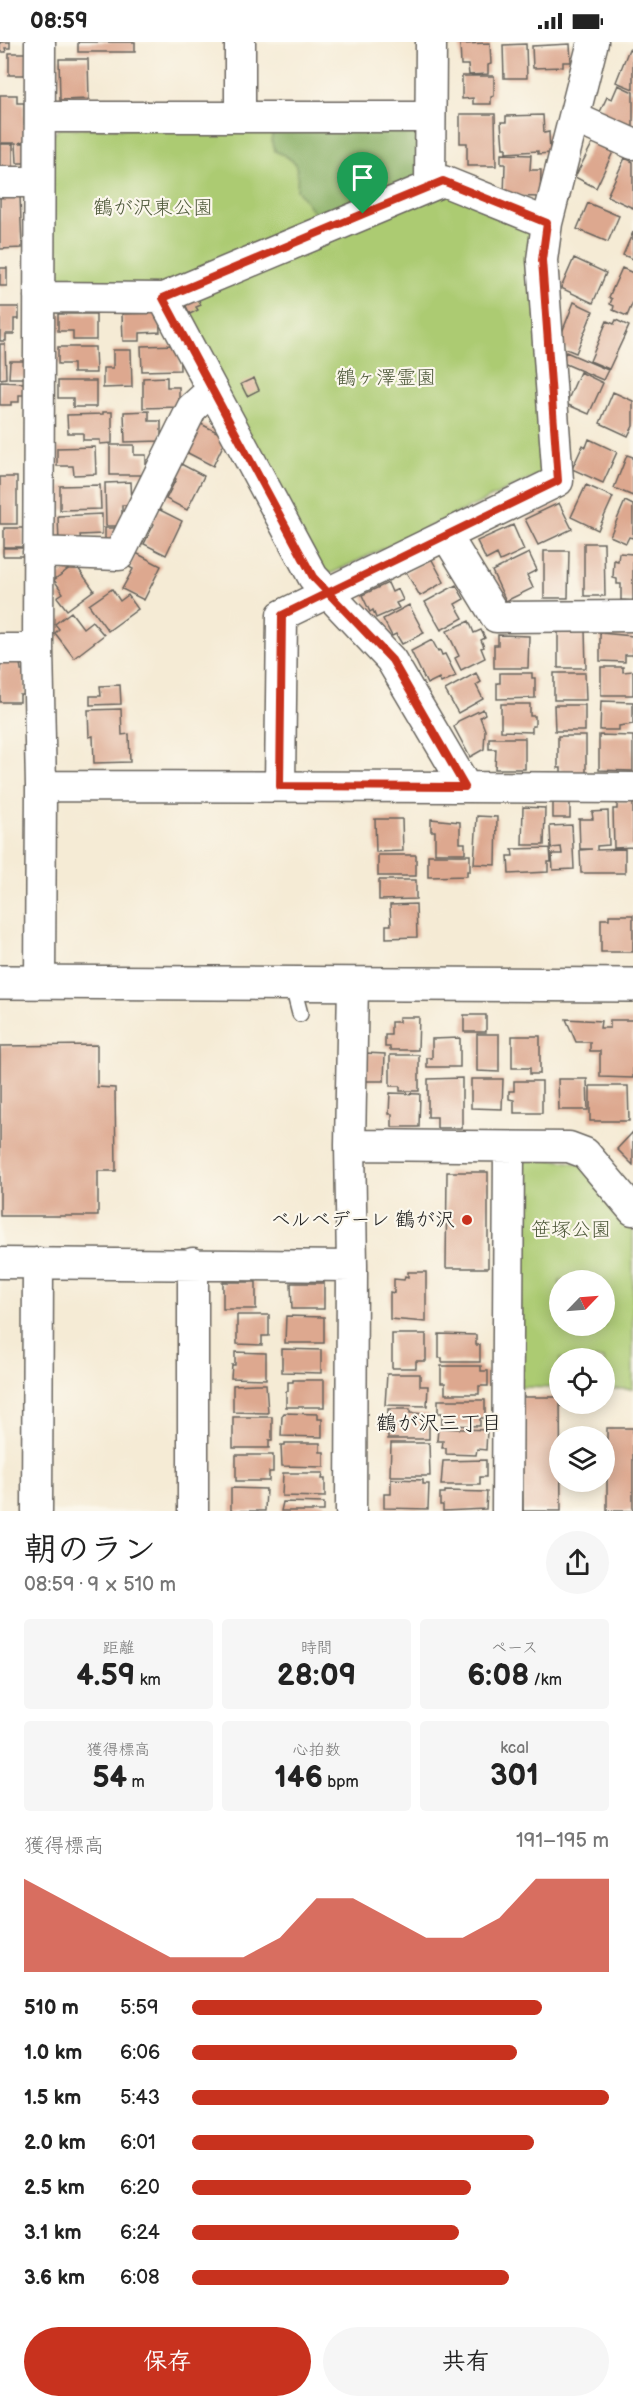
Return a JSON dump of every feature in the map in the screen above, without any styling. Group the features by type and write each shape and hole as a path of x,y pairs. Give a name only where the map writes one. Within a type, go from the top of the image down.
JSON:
{"street":[{"path":"40,42 38,552 41,786 40,982"},
{"path":"240,42 240,117"},
{"path":"430,186 431,42"},
{"path":"280,786 282,615 558,481 542,260 547,223 593,42"},
{"path":"40,117 430,117"},
{"path":"575,118 633,144"},
{"path":"39,297 163,298 443,181 547,223"},
{"path":"0,182 39,182"},
{"path":"163,298 313,577 392,660 465,787"},
{"path":"38,552 119,555 192,408 212,390"},
{"path":"446,535 496,617 633,616"},
{"path":"0,649 38,649"},
{"path":"41,786 633,788"},
{"path":"0,982 40,982 294,1004 353,984 633,986"},
{"path":"351,1511 350,1145 353,984"},
{"path":"350,1145 569,1147 585,1153 633,1209"},
{"path":"507,1511 509,1147"},
{"path":"0,1263 146,1257 193,1263 352,1266"},
{"path":"37,1511 38,1263"},
{"path":"193,1263 193,1511"}],"green space":[{"name":"鶴が沢東公園","path":"59,128 411,128 420,177 169,287 62,286 52,278 51,137"},
{"path":"274,128 411,128 420,138 420,177 322,223 297,190 297,169 293,161 275,151 271,140"},
{"name":"鶴ヶ澤霊園","path":"444,189 529,224 535,236 545,467 539,475 332,573 320,574 178,311 182,299"},
{"name":"笹塚公園","path":"531,1156 581,1164 633,1225 633,1389 615,1389 615,1348 549,1348 549,1388 519,1387 520,1165"}],"building":[{"path":"0,42 10,42 10,48 5,48 6,52 0,52"},
{"path":"78,42 135,42 135,52 78,52"},
{"path":"490,43 491,64 488,65 488,74 469,75 468,65 461,65 460,44"},
{"path":"526,44 527,78 504,78 503,45"},
{"path":"570,44 571,62 563,62 563,67 533,68 532,46"},
{"path":"629,49 633,51 633,89 616,82"},
{"path":"9,53 27,53 27,75 9,75"},
{"path":"59,59 88,59 89,99 60,100"},
{"path":"462,76 494,76 494,96 491,97 491,104 473,104 473,98 462,99"},
{"path":"618,85 633,92 633,129 599,114 607,97 612,99"},
{"path":"0,95 17,95 17,103 24,103 24,124 27,124 28,139 19,143 26,143 26,163 17,163 16,143 0,143"},
{"path":"460,114 495,114 496,166 467,166 467,143 460,143"},
{"path":"543,115 544,133 549,132 550,153 538,154 538,151 506,153 506,148 503,148 501,122 506,122 506,116"},
{"path":"593,142 613,152 596,188 575,177"},
{"path":"0,144 13,144 13,168 0,168"},
{"path":"501,154 531,155 530,170 541,170 540,197 504,196 505,164 501,164"},
{"path":"625,158 633,162 633,208 607,196"},
{"path":"0,196 20,196 22,248 0,249"},
{"path":"588,203 619,216 608,242 577,229"},
{"path":"633,232 633,259 623,255"},
{"path":"574,258 606,273 593,303 561,288"},
{"path":"0,268 7,268 7,286 0,286"},
{"path":"622,268 633,273 633,302 627,316 613,310 614,306 610,304 612,299 609,297"},
{"path":"197,296 201,305 196,307 198,310 190,314 184,302"},
{"path":"574,302 593,311 576,353 561,347 561,335"},
{"path":"0,307 19,307 19,319 14,319 14,334 6,334 6,341 0,341"},
{"path":"159,313 160,332 140,333 140,341 123,341 122,314"},
{"path":"58,314 96,314 96,340 73,340 73,331 58,331"},
{"path":"616,320 629,326 609,369 590,361 607,321 614,324"},
{"path":"0,344 5,344 6,378 0,379"},
{"path":"179,345 180,370 142,371 141,346"},
{"path":"58,347 95,347 96,373 73,373 73,364 58,364"},
{"path":"113,350 131,350 132,387 103,388 103,368 113,368"},
{"path":"566,352 608,370 603,380 561,362"},
{"path":"10,361 28,361 27,378 9,378"},
{"path":"580,372 603,383 589,414 566,404"},
{"path":"167,377 167,387 179,387 179,407 143,408 143,378"},
{"path":"254,378 259,390 247,396 241,384"},
{"path":"58,381 96,381 96,407 73,407 73,398 58,398"},
{"path":"0,382 25,383 25,395 19,395 19,402 0,405"},
{"path":"613,392 633,401 633,426 628,436 600,423"},
{"path":"149,411 149,421 161,421 161,441 125,442 124,412"},
{"path":"103,412 112,412 112,443 100,444 100,440 83,440 83,433 68,433 67,415 103,414"},
{"path":"195,421 227,437 213,466 186,452"},
{"path":"589,439 617,452 603,483 572,469 583,445 586,447"},
{"path":"110,445 134,445 134,455 146,455 146,475 110,475"},
{"path":"95,447 96,474 74,475 73,466 57,466 57,448"},
{"path":"627,455 633,457 633,496 614,488"},
{"path":"179,463 204,476 187,510 166,499 176,479 172,477"},
{"path":"0,477 17,477 17,524 0,524"},
{"path":"131,482 132,505 122,505 122,526 106,526 105,483"},
{"path":"100,485 101,509 60,510 60,486"},
{"path":"586,485 613,497 598,530 571,517"},
{"path":"625,501 633,505 633,538 629,537 626,543 610,536"},
{"path":"559,503 572,529 538,545 525,519"},
{"path":"158,509 182,521 166,555 144,544 154,524 151,522"},
{"path":"102,514 102,534 80,535 81,542 59,543 58,516"},
{"path":"513,525 524,550 500,561 497,554 486,560 477,541"},
{"path":"4,528 23,528 24,547 4,547"},
{"path":"105,528 115,528 115,544 105,544"},
{"path":"584,543 604,543 605,596 584,596"},
{"path":"3,548 23,548 24,556 3,556"},
{"path":"544,551 569,551 568,598 544,598"},
{"path":"136,553 161,566 144,600 122,589 133,569 129,567"},
{"path":"529,553 537,570 527,575 533,588 506,601 492,571"},
{"path":"619,553 633,554 633,601 621,600 621,584 617,584 617,579 613,578 614,560 618,561"},
{"path":"431,558 444,582 420,596 406,572"},
{"path":"75,564 94,590 67,610 57,597 63,593 54,580"},
{"path":"388,583 392,592 398,589 403,600 396,603 399,608 376,618 373,610 370,612 362,595"},
{"path":"456,585 464,599 455,604 463,618 441,630 425,602"},
{"path":"112,589 120,601 128,595 138,609 108,631 89,605"},
{"path":"409,605 424,633 402,644 396,634 392,636 383,619"},
{"path":"71,612 83,628 92,621 104,635 74,658 55,633 59,629 55,624"},
{"path":"469,621 474,633 481,630 485,638 481,640 484,647 481,648 485,658 461,670 455,658 459,656 447,631"},
{"path":"585,630 586,668 558,668 558,631"},
{"path":"600,633 633,636 633,655 625,655 625,662 600,661"},
{"path":"498,635 529,636 528,668 494,668 494,645 498,645"},
{"path":"432,640 438,651 440,650 442,655 445,654 456,676 441,683 439,678 427,684 411,651"},
{"path":"0,662 20,663 21,670 25,670 25,695 20,695 20,702 0,702"},
{"path":"601,667 623,667 623,672 633,671 633,695 601,695"},
{"path":"476,673 481,682 476,685 483,699 458,713 445,690"},
{"path":"500,673 532,673 532,678 535,678 535,698 497,699 497,683 500,683"},
{"path":"554,673 585,673 586,700 554,700"},
{"path":"120,685 121,704 90,705 90,696 101,696 100,686"},
{"path":"601,701 633,702 633,724 619,726 619,730 600,730"},
{"path":"501,704 530,704 530,716 535,716 535,726 532,726 532,732 501,731"},
{"path":"554,705 585,705 585,731 555,731"},
{"path":"121,709 122,735 129,734 130,762 94,763 93,736 89,737 88,710"},
{"path":"483,709 485,714 480,717 485,730 484,749 470,757 454,727 458,721"},
{"path":"599,735 633,736 633,771 599,770"},
{"path":"558,736 586,736 586,773 561,773 561,768 558,768"},
{"path":"489,738 525,738 525,769 495,769 496,749 489,749"},
{"path":"553,801 570,801 570,818 553,818"},
{"path":"633,801 633,847 614,848 613,809 617,809 617,802"},
{"path":"523,807 545,808 544,845 522,845"},
{"path":"608,811 609,845 597,846 597,850 625,849 625,873 581,873 580,850 592,849 580,849 579,819 593,819 592,812"},
{"path":"477,816 497,817 496,865 474,864"},
{"path":"375,819 402,819 403,851 376,852"},
{"path":"431,819 460,822 460,843 465,843 465,853 435,853 435,831 431,831"},
{"path":"572,825 574,869 553,870 552,854 562,854 561,847 551,848 550,826"},
{"path":"550,848 551,862 548,862 548,872 509,874 508,856 513,856 512,849"},
{"path":"378,855 416,855 416,876 378,876"},
{"path":"428,855 470,855 470,871 467,871 467,876 428,877"},
{"path":"379,880 416,880 416,899 379,900"},
{"path":"416,904 417,937 386,938 386,925 391,925 390,905"},
{"path":"609,915 633,915 633,952 601,952 601,919 609,919"},
{"path":"464,1015 486,1015 486,1032 464,1032"},
{"path":"399,1017 419,1017 418,1050 390,1050 390,1047 385,1047 385,1035 391,1035 391,1022 399,1022"},
{"path":"566,1019 601,1021 600,1028 610,1028 610,1020 633,1020 633,1078 600,1077 600,1051 590,1051 590,1042 576,1042"},
{"path":"477,1034 499,1034 499,1072 477,1071"},
{"path":"512,1036 540,1036 540,1074 530,1074 530,1068 512,1068"},
{"path":"460,1038 460,1067 427,1067 427,1058 432,1058 432,1039"},
{"path":"97,1045 97,1087 115,1088 116,1171 98,1171 98,1216 0,1216 0,1046"},
{"path":"365,1053 385,1054 384,1081 364,1081"},
{"path":"390,1055 419,1055 419,1091 400,1091 400,1086 390,1086"},
{"path":"462,1078 462,1128 437,1128 437,1117 428,1117 428,1079"},
{"path":"471,1079 503,1079 502,1109 471,1108"},
{"path":"558,1079 587,1079 588,1110 559,1110"},
{"path":"514,1081 542,1081 542,1113 514,1113 514,1100 509,1099 509,1091 514,1091"},
{"path":"590,1086 628,1086 629,1121 590,1121"},
{"path":"390,1093 420,1094 419,1127 392,1127 392,1114 389,1114"},
{"path":"633,1132 633,1165 617,1149"},
{"name":"ベルベデーレ 鶴が沢","path":"447,1172 488,1172 488,1268 446,1268"},
{"path":"408,1272 426,1272 426,1322 390,1319 390,1292 394,1293 394,1279 404,1280 405,1276 408,1277"},
{"path":"223,1282 256,1282 256,1309 223,1309"},
{"path":"291,1283 324,1283 324,1309 292,1309"},
{"path":"237,1315 269,1315 269,1336 262,1336 262,1345 237,1344"},
{"path":"286,1316 324,1317 324,1343 285,1343"},
{"path":"392,1334 426,1334 426,1361 416,1361 416,1368 392,1368"},
{"path":"439,1334 476,1335 476,1345 480,1345 480,1362 442,1362 442,1358 439,1358"},
{"path":"282,1349 321,1350 321,1373 282,1372"},
{"path":"235,1352 266,1353 266,1379 231,1378 232,1365 235,1365"},
{"path":"441,1366 481,1366 481,1371 488,1371 488,1386 479,1386 479,1394 445,1394 445,1383 441,1383"},
{"path":"387,1374 420,1374 420,1386 428,1386 427,1406 385,1405"},
{"path":"293,1380 324,1380 324,1407 286,1407 288,1382 293,1382"},
{"path":"266,1384 268,1413 233,1412 233,1385"},
{"path":"522,1397 549,1397 549,1414 560,1414 560,1426 549,1426 549,1492 561,1492 561,1511 523,1511"},
{"path":"438,1400 485,1400 485,1418 480,1418 480,1426 442,1425 442,1413 438,1413"},
{"path":"388,1409 410,1409 410,1413 429,1414 429,1439 388,1439"},
{"path":"284,1413 318,1414 318,1419 322,1419 322,1437 281,1436"},
{"path":"233,1417 272,1417 272,1440 269,1440 269,1448 233,1448"},
{"path":"438,1428 487,1430 486,1450 477,1449 476,1455 446,1454 446,1448 442,1448 443,1441 437,1441"},
{"path":"615,1428 633,1428 633,1511 607,1511 607,1492 615,1492"},
{"path":"320,1443 320,1452 324,1452 324,1467 282,1466 281,1445"},
{"path":"391,1443 429,1443 430,1476 390,1476"},
{"path":"236,1455 273,1455 273,1472 269,1472 269,1481 236,1481"},
{"path":"486,1460 486,1477 480,1477 480,1485 441,1485 443,1461"},
{"path":"283,1473 323,1473 325,1497 282,1496"},
{"path":"391,1479 423,1480 423,1484 429,1484 428,1509 384,1508 384,1494 391,1494"},
{"path":"231,1488 266,1489 265,1511 231,1511"},
{"path":"445,1491 487,1492 486,1509 443,1511 443,1505 440,1505 440,1493 445,1493"},
{"path":"283,1502 324,1503 324,1511 281,1511"}],"place":[{"name":"ベルベデーレ 鶴が沢","path":"467,1220"}],"district":[{"name":"鶴が沢三丁目","path":"439,1423"}],"route":[{"path":"363,214 163,298 313,577 327,593 344,607 392,660 465,787 280,786 282,615 327,593 387,564 446,535 558,481 542,260 547,223 443,181 363,214"}]}
